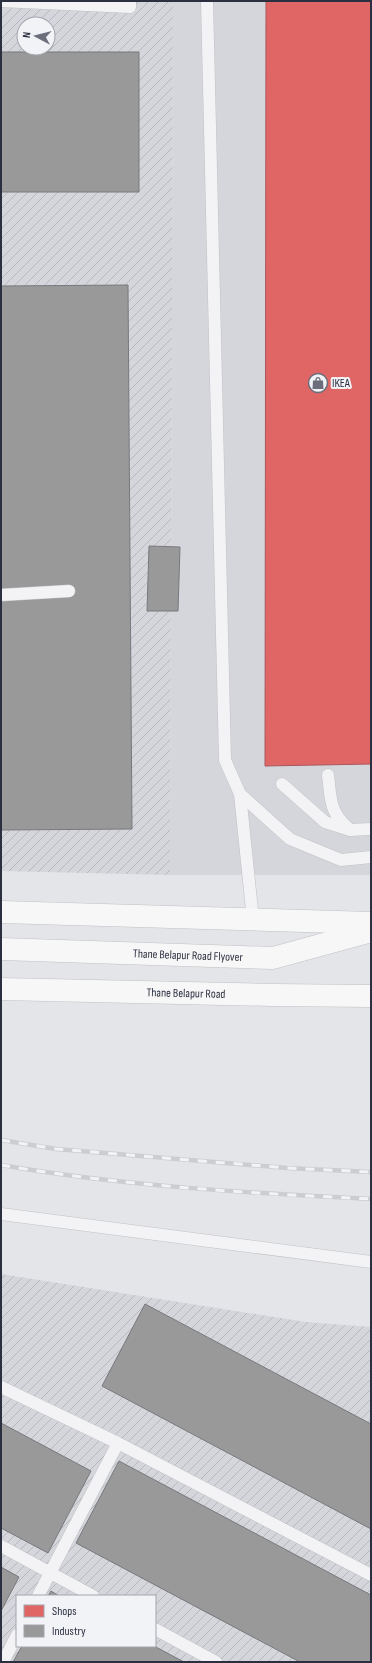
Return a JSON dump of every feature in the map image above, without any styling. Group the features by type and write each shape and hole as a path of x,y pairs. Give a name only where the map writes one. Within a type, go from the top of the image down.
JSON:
{"main road":[{"path":"1,912 371,923"},
{"name":"Thane Belapur Road Flyover","path":"1,949 273,958 371,931"},
{"name":"Thane Belapur Road","path":"1,989 371,996"}],"lane":[{"path":"1,1 130,7 130,1"},
{"path":"207,1 226,760 240,794 253,920"},
{"path":"1,595 69,591"},
{"path":"328,775 331,803 337,818 350,830"},
{"path":"282,784 325,822 350,830 371,829"},
{"path":"240,794 290,839 341,860 371,857"},
{"path":"1,1214 371,1262"},
{"path":"1,1388 118,1443 371,1575"},
{"path":"39,1595 118,1443"},
{"path":"1,1546 91,1595"},
{"path":"156,1630 216,1662"},
{"path":"3,1662 16,1637"}],"shaded area":[{"path":"1,1 173,1 170,875 1,871"},
{"path":"173,1 371,1 371,875 170,875"},
{"path":"1,1274 306,1322 371,1327 371,1662 1,1662"}],"building: Shops":[{"name":"IKEA","path":"266,1 371,1 371,764 265,766"}],"building: Industry":[{"path":"1,52 16,52 16,56 56,56 56,52 139,52 139,192 1,192"},
{"path":"128,285 132,829 1,830 1,286"},
{"path":"149,546 180,547 178,611 147,611"},
{"path":"145,1304 371,1424 371,1529 102,1386"},
{"path":"1,1423 91,1471 48,1553 1,1528"},
{"path":"119,1461 371,1595 371,1662 300,1662 76,1543"},
{"path":"1,1567 19,1577 1,1611"},
{"path":"51,1591 57,1595 49,1595"},
{"path":"21,1647 156,1647 184,1662 13,1662"}],"railway":[{"path":"1,1140 56,1149 287,1168 371,1172"},
{"path":"1,1165 93,1178 185,1188 371,1199"}],"place":[{"name":"IKEA","path":"318,383"}]}
